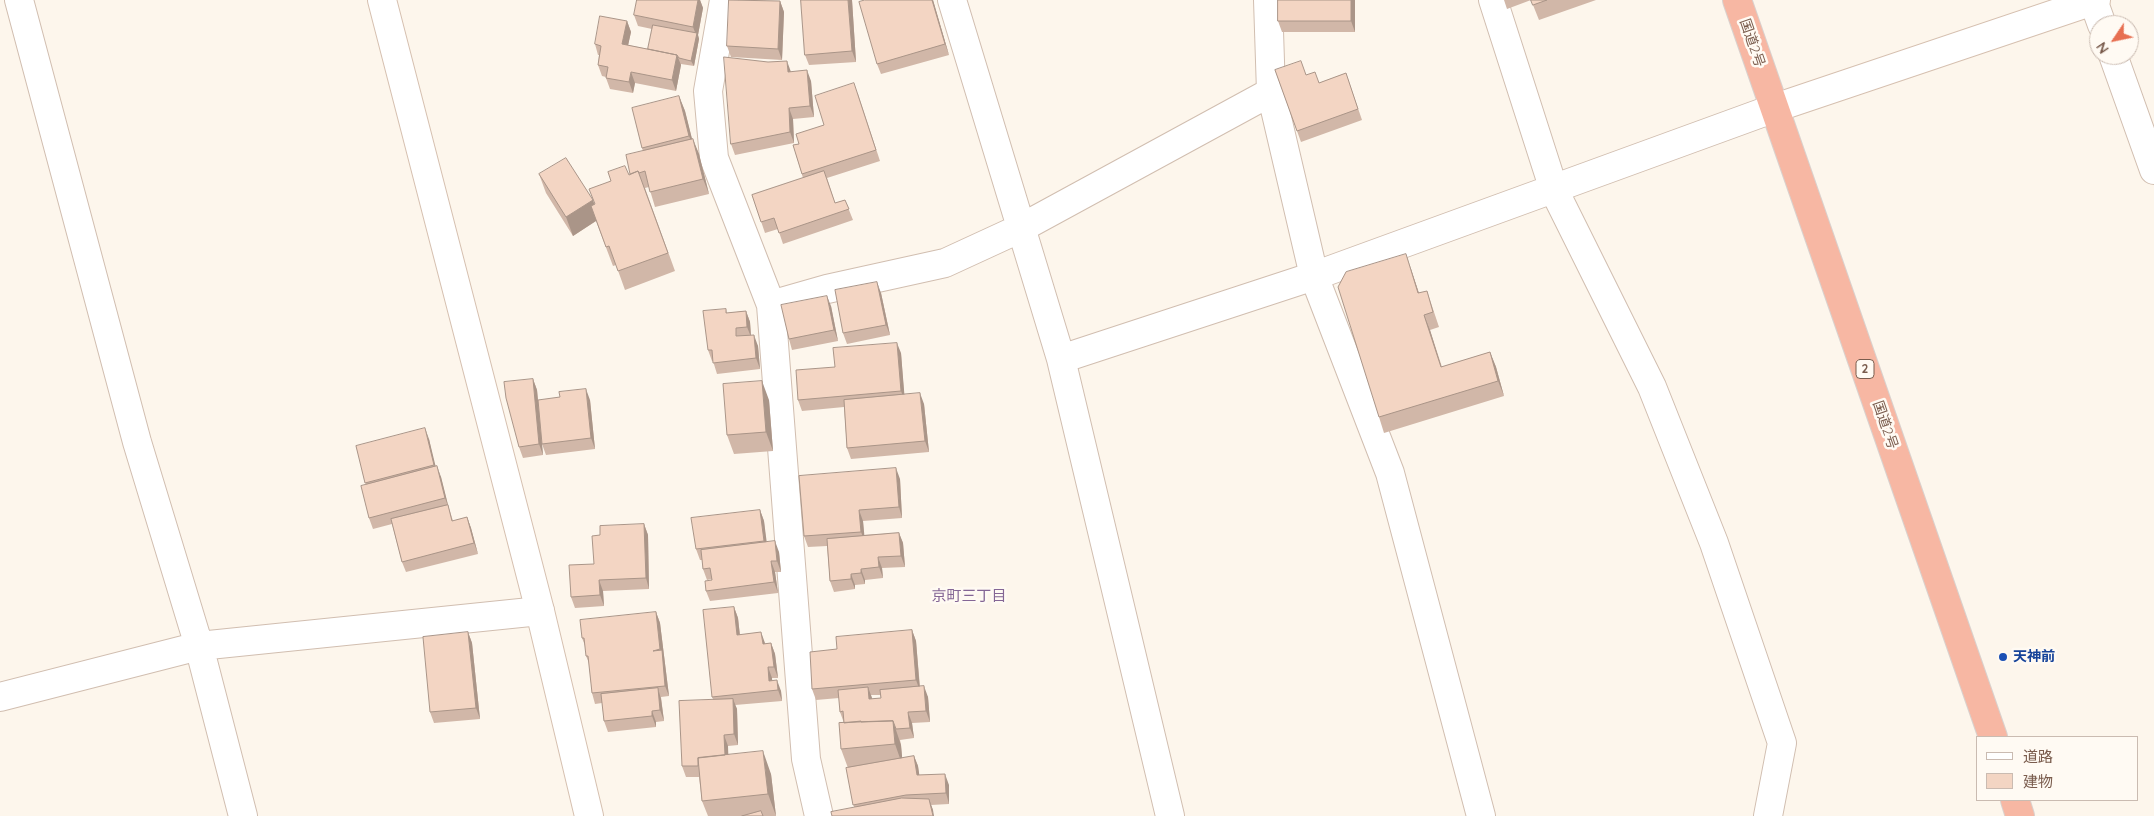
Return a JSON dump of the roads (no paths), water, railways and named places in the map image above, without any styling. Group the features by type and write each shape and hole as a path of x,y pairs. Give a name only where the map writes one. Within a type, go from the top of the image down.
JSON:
{"highway":[{"name":"国道2号","path":"1737,0 1993,736"},
{"path":"2015,801 2020,816"}],"street":[{"path":"19,0 137,442 199,646 242,816"},
{"path":"382,0 540,611 589,816"},
{"path":"724,0 708,91 714,158 770,305 806,759 819,816"},
{"path":"952,0 1061,359 1170,816"},
{"path":"1268,0 1271,92 1314,276 1390,473 1480,816"},
{"path":"1493,0 1554,190 1652,387 1714,543 1782,743 1768,816"},
{"path":"1061,359 1314,276 1775,108 2096,6"},
{"path":"2119,65 2143,104 2154,170"},
{"path":"770,305 827,289 945,263 1021,228 1271,92"},
{"path":"0,697 199,646 540,611"}],"place":[{"name":"天神前","path":"2003,657"}],"district":[{"name":"京町三丁目","path":"969,596"}]}
